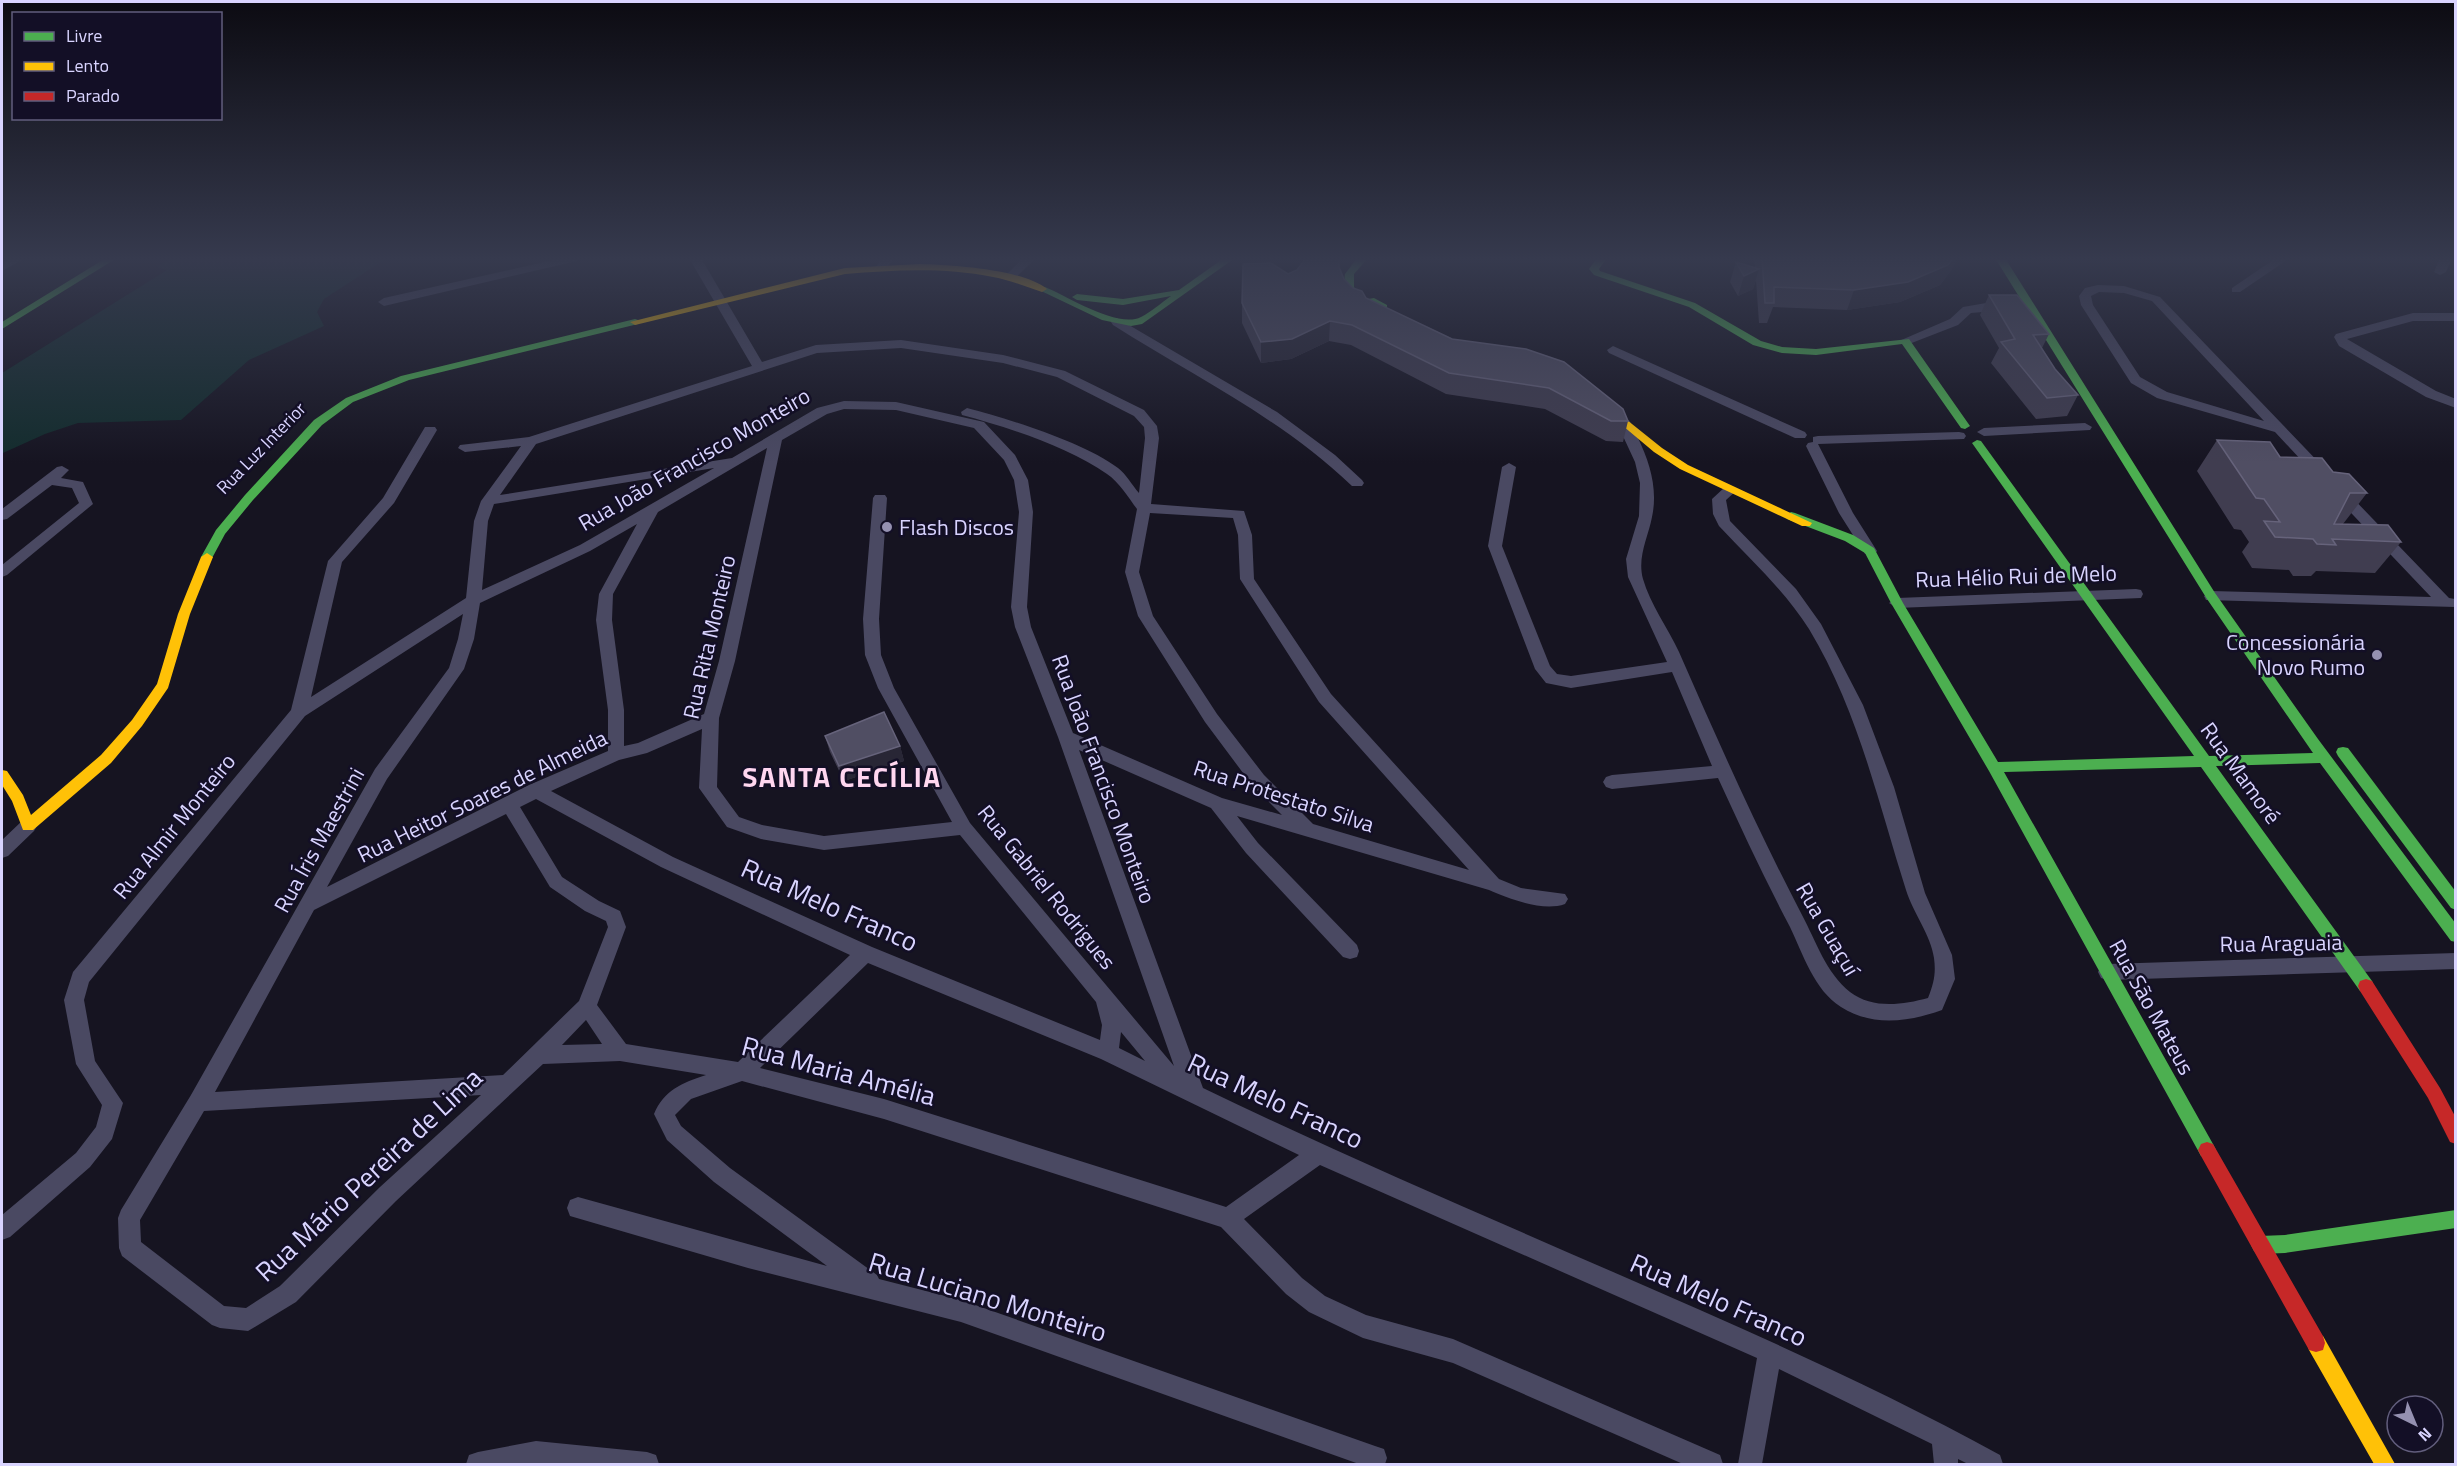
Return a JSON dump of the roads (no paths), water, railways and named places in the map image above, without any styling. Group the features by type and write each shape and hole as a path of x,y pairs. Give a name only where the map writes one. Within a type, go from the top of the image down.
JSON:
{"street":[{"name":"Rua Luz Interior","path":"28,826 106,759 137,723 163,685 184,614 211,547 237,505 334,409 373,390 427,373 611,326"},
{"path":"736,326 758,366"},
{"path":"1122,326 1277,417 1333,458 1357,483"},
{"path":"1137,336 1142,326"},
{"path":"1729,326 1757,343 1782,350 1816,352 1905,341 1943,326"},
{"path":"2043,326 2211,596 2325,758 2456,936"},
{"path":"2101,326 2135,380 2145,387 2162,395 2278,429"},
{"path":"2182,326 2278,429 2450,603"},
{"path":"2376,326 2340,337 2343,343 2431,394 2456,404"},
{"path":"1905,341 1962,431"},
{"path":"465,448 531,441 816,349 901,344 1004,359 1061,374 1138,413 1150,426 1152,438 1144,508 1132,572 1146,616 1224,736 1258,780 1307,829"},
{"path":"1613,350 1800,435 1809,434 1846,513 1870,551"},
{"path":"1587,391 1674,461 1730,489 1870,551"},
{"name":"Rua João Francisco Monteiro","path":"299,712 473,600 585,548 822,411 844,405 896,406 945,415 979,425 1010,458 1022,480 1026,512 1019,607 1023,627 1066,736 1186,1089"},
{"path":"945,415 962,411 1001,421 1086,455 1114,472 1144,508 1239,514 1245,535 1246,579 1325,698 1493,884"},
{"name":"Rua Guaçuí","path":"1623,421 1642,458 1648,491 1647,508 1632,560 1635,578 1661,630 1722,771 1773,878 1832,989 1850,1002 1874,1012 1908,1013 1935,1004 1945,979 1944,955 1916,893 1870,741 1855,705 1816,628 1791,593 1725,523 1720,514 1719,499 1730,489"},
{"path":"1815,443 1962,431 1981,438 2085,427"},
{"name":"Rua Almir Monteiro","path":"2,1229 83,1160 105,1132 113,1103 86,1064 74,1000 80,978 299,712 335,561 389,500 430,430"},
{"name":"Rua Rita Monteiro","path":"776,438 727,661 711,718 708,788 734,822 761,832 824,843 964,828"},
{"name":"Rua Mamoré","path":"1981,438 2088,596 2354,966 2434,1093 2456,1136"},
{"path":"488,501 531,441"},
{"path":"488,501 738,459"},
{"path":"1509,467 1495,546 1543,669 1552,679 1571,682 1675,666"},
{"path":"2,516 62,470"},
{"path":"2,572 86,504 78,485 49,480"},
{"name":"Rua Gabriel Rodrigues","path":"880,498 871,619 873,655 886,688 964,828 1186,1089"},
{"name":"Rua Íris Maestrini","path":"198,1102 381,774 456,669 466,639 479,559 481,521 488,501"},
{"path":"616,754 616,710 604,620 606,594 652,509"},
{"path":"1836,536 1846,513"},
{"path":"1836,536 1880,572"},
{"name":"Rua São Mateus","path":"1870,551 1897,603 1995,767 2260,1245 2385,1464"},
{"name":"Rua Hélio Rui de Melo","path":"1897,603 2136,594"},
{"path":"2211,596 2450,603"},
{"name":"Rua Heitor Soares de Almeida","path":"308,905 510,805 535,790 616,754 641,749 711,718"},
{"name":"Rua Protestato Silva","path":"1066,736 1217,803 1493,884 1520,895 1559,899"},
{"path":"2336,742 2456,904"},
{"path":"1995,767 2206,760 2332,759 2348,769 2386,820 2402,832"},
{"path":"1612,782 1722,771"},
{"path":"2,775 25,811 28,826 2,851"},
{"name":"Rua Melo Franco","path":"535,790 667,862 865,953 1108,1053 1318,1154 1770,1352 1943,1437 1991,1464"},
{"path":"1217,803 1251,848 1350,951"},
{"path":"510,805 556,882 592,906 613,916 617,927 588,1006 620,1052"},
{"path":"865,953 742,1072 684,1092 673,1101 664,1114 674,1133 722,1175 877,1289"},
{"name":"Rua Araguaia","path":"2108,972 2456,961"},
{"path":"1104,994 1112,1025 1108,1053"},
{"name":"Rua Mário Pereira de Lima","path":"198,1102 129,1218 130,1248 220,1317 248,1320 288,1294 388,1194 588,1006"},
{"path":"539,1054 620,1052"},
{"name":"Rua Maria Amélia","path":"620,1052 742,1072 884,1109 1228,1218"},
{"path":"198,1102 505,1084"},
{"path":"1318,1154 1228,1218 1294,1286 1317,1304 1363,1326 1462,1355 1711,1464"},
{"name":"Rua Luciano Monteiro","path":"578,1208 748,1257 962,1311 1375,1458"},
{"path":"2260,1245 2284,1244 2456,1219"},
{"path":"1750,1464 1770,1352"},
{"path":"1943,1437 1946,1464"},
{"path":"478,1464 536,1453 647,1464"}],"place":[{"name":"Flash Discos","path":"887,527"},
{"name":"Concessionária Novo Rumo","path":"2377,655"}],"district":[{"name":"SANTA CECÍLIA","path":"842,776"}]}
